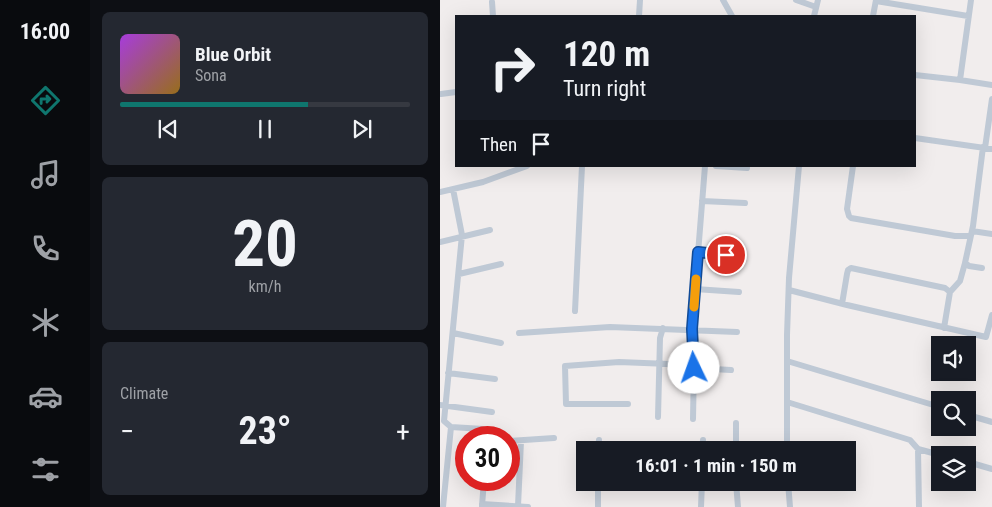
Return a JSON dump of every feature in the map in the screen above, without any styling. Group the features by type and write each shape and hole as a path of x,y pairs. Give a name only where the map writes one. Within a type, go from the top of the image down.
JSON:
{"street":[{"path":"639,15 640,0"},
{"path":"723,0 731,15"},
{"path":"796,0 817,3"},
{"path":"960,80 971,0"},
{"path":"873,15 876,1 968,16"},
{"path":"492,2 493,15"},
{"path":"916,75 992,85"},
{"path":"441,94 455,92"},
{"path":"944,328 950,292 960,281 965,263 987,148 992,99"},
{"path":"916,138 987,148"},
{"path":"440,192 483,182 524,167"},
{"path":"574,311 582,167"},
{"path":"693,419 694,366 692,329 705,167"},
{"path":"732,167 747,168"},
{"path":"788,441 789,290 799,167"},
{"path":"854,167 847,209 851,218 955,236 992,234"},
{"path":"453,189 462,237 453,333 443,405 444,421 451,427 455,427"},
{"path":"702,201 745,203"},
{"path":"440,242 490,230"},
{"path":"698,252 741,256"},
{"path":"965,263 969,266 982,268"},
{"path":"458,274 501,264"},
{"path":"842,304 847,274 851,268 945,288 950,292"},
{"path":"695,289 738,292"},
{"path":"789,290 989,338 992,315"},
{"path":"519,333 610,327 737,332"},
{"path":"658,417 660,338 663,328"},
{"path":"453,333 501,343"},
{"path":"787,361 931,404"},
{"path":"628,404 566,404 565,366 619,362 731,370"},
{"path":"448,373 496,379"},
{"path":"787,402 910,440 918,449 931,453"},
{"path":"443,405 492,412"},
{"path":"976,417 992,422"},
{"path":"736,423 736,441"},
{"path":"443,507 451,427"},
{"path":"518,506 521,441 554,438"},
{"path":"918,449 919,507"},
{"path":"976,464 992,469"},
{"path":"483,491 482,505 528,507"},
{"path":"598,491 598,507"},
{"path":"701,507 702,491"},
{"path":"737,491 738,507"},
{"path":"789,491 790,507"}],"slow traffic":[{"path":"694,307 696,279"}],"route":[{"path":"694,368 692,329 698,252 726,255"}]}
